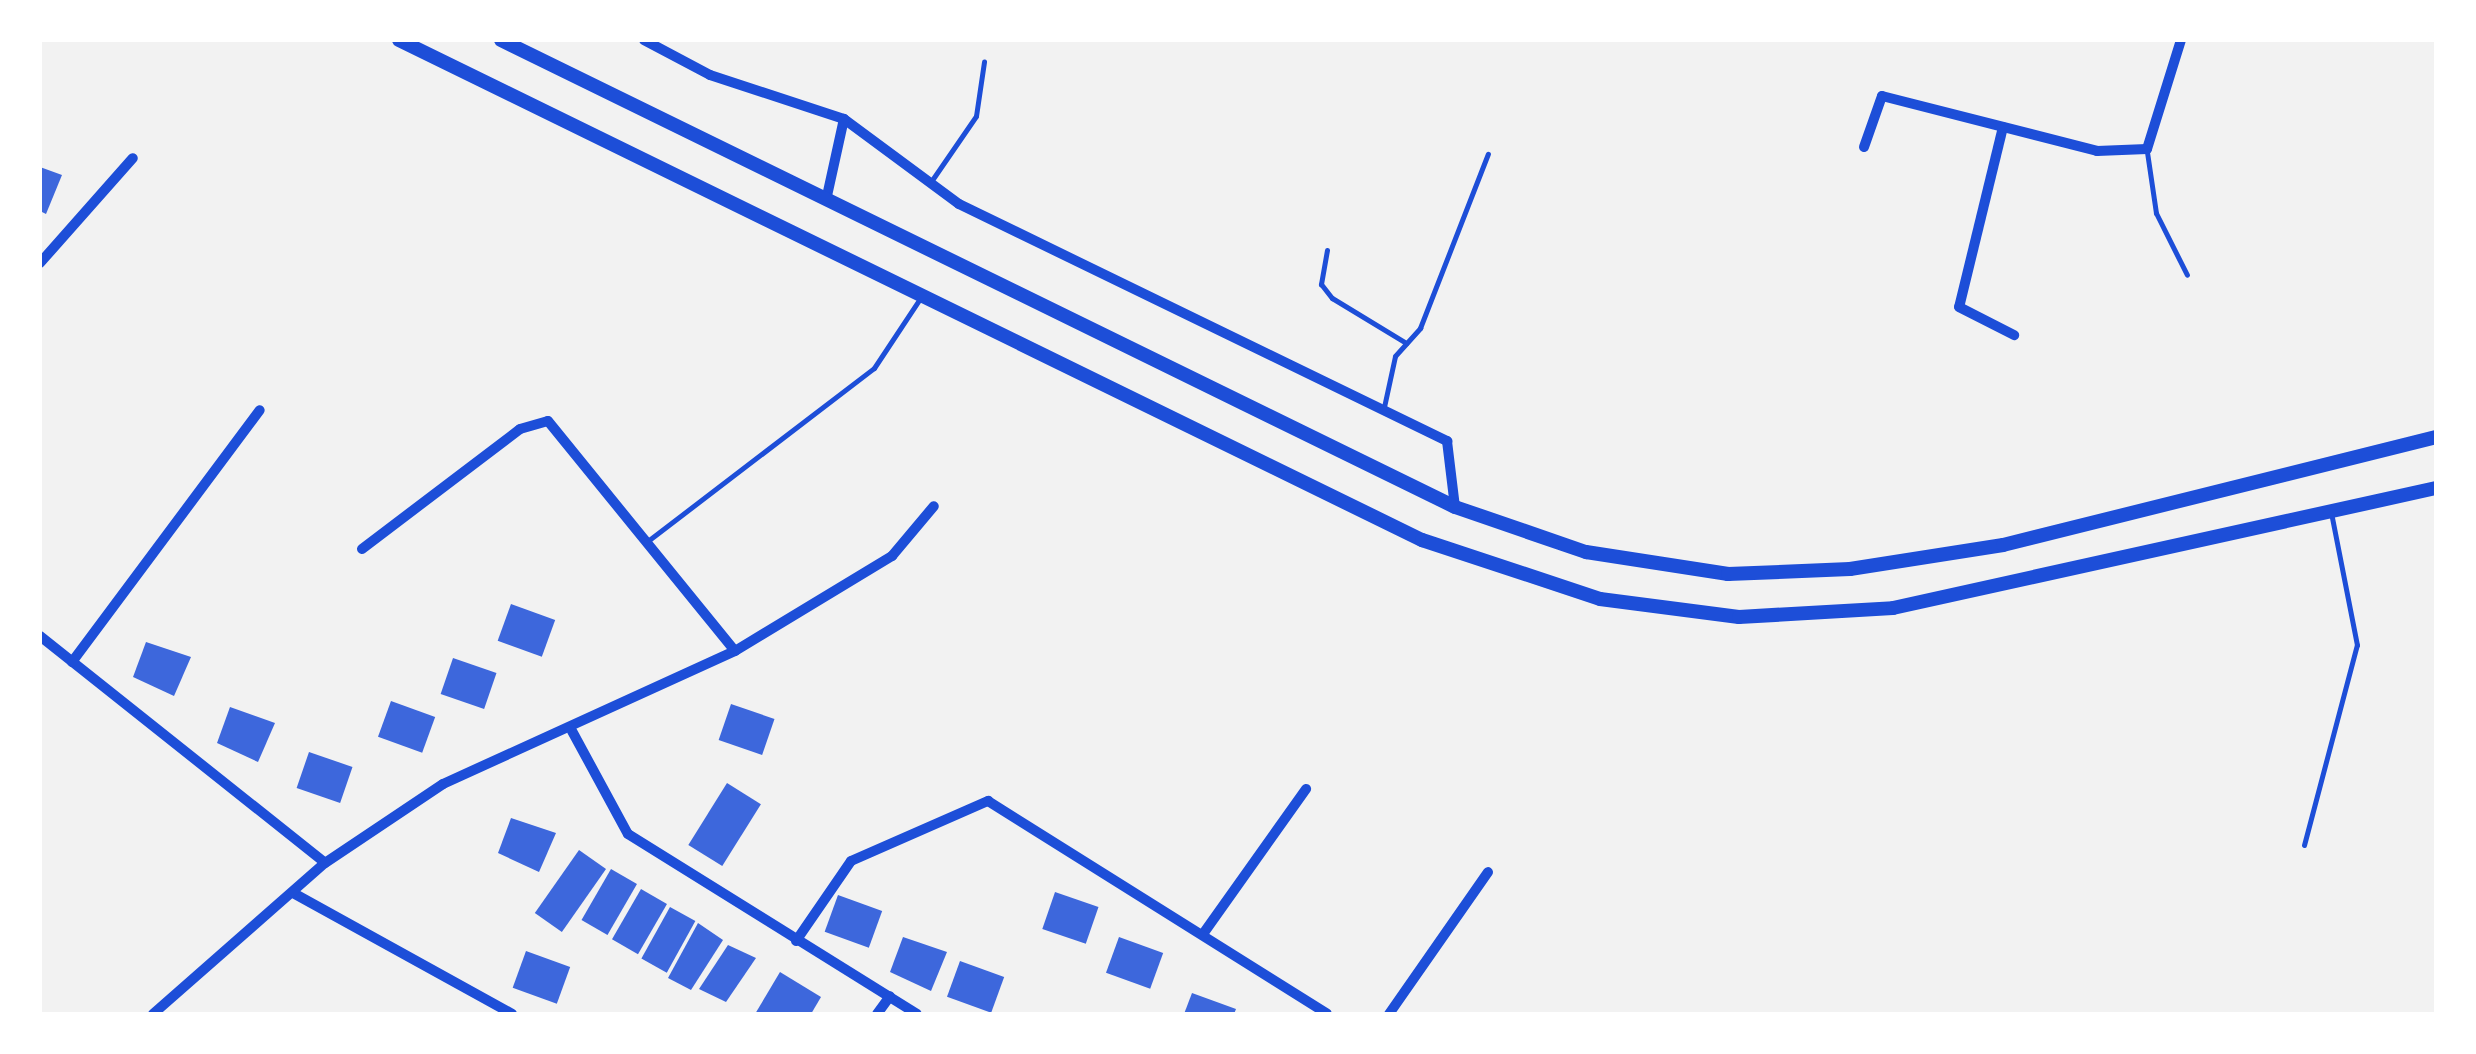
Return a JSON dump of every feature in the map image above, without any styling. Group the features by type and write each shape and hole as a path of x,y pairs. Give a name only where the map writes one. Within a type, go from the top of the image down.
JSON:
{"main road":[{"path":"399,40 1422,540 1524,579 1672,611 1816,615 1963,598 2436,488"},
{"path":"501,40 827,196 1455,507 1604,555 1728,574 1850,569 2004,545 2436,437"}],"street":[{"path":"644,40 710,76 844,119 928,186 1447,440 1455,507"},
{"path":"1864,147 1882,96 2097,151 2147,149 2181,40"},
{"path":"827,196 844,119"},
{"path":"2004,127 1959,307 2014,335"},
{"path":"40,263 132,158"},
{"path":"72,662 260,410"},
{"path":"362,549 520,430 548,421 650,540 734,651"},
{"path":"154,1014 295,894 325,863 443,784 572,731 734,651 892,556 934,506"},
{"path":"40,636 325,863"},
{"path":"572,731 628,834 917,1014"},
{"path":"1204,934 1306,789"},
{"path":"796,940 851,861 988,802 1327,1014"},
{"path":"1389,1014 1488,872"},
{"path":"295,894 512,1014"},
{"path":"877,1014 890,996"}],"lane":[{"path":"928,186 976,116 984,62"},
{"path":"2147,149 2156,212 2188,275"},
{"path":"1384,407 1406,343 1420,328 1488,154"},
{"path":"1327,250 1321,284 1332,298 1406,343"},
{"path":"650,540 874,368 923,295"},
{"path":"2304,845 2358,645 2331,512"}],"building":[{"path":"40,167 62,175 46,214 40,211"},
{"path":"511,604 555,620 542,657 498,641"},
{"path":"146,642 191,657 174,696 133,677"},
{"path":"453,658 496,673 484,709 441,694"},
{"path":"391,701 435,717 422,753 378,737"},
{"path":"731,704 774,719 762,755 719,740"},
{"path":"230,707 275,723 258,762 217,743"},
{"path":"309,752 352,767 340,803 297,788"},
{"path":"727,783 761,804 722,866 688,845"},
{"path":"511,818 556,833 539,872 498,853"},
{"path":"579,850 606,869 562,932 535,913"},
{"path":"611,869 637,884 607,935 582,920"},
{"path":"641,889 667,904 638,954 612,939"},
{"path":"1055,892 1098,907 1086,944 1042,929"},
{"path":"838,895 882,911 869,948 825,932"},
{"path":"670,907 695,921 667,973 641,959"},
{"path":"698,923 723,940 691,990 668,978"},
{"path":"903,937 947,952 931,991 890,972"},
{"path":"1119,937 1163,953 1150,989 1106,973"},
{"path":"728,945 756,958 726,1002 699,989"},
{"path":"526,951 570,967 557,1004 513,988"},
{"path":"960,961 1004,977 991,1013 947,997"},
{"path":"780,972 821,997 811,1014 755,1014"},
{"path":"1192,993 1236,1009 1234,1014 1184,1014"}]}
